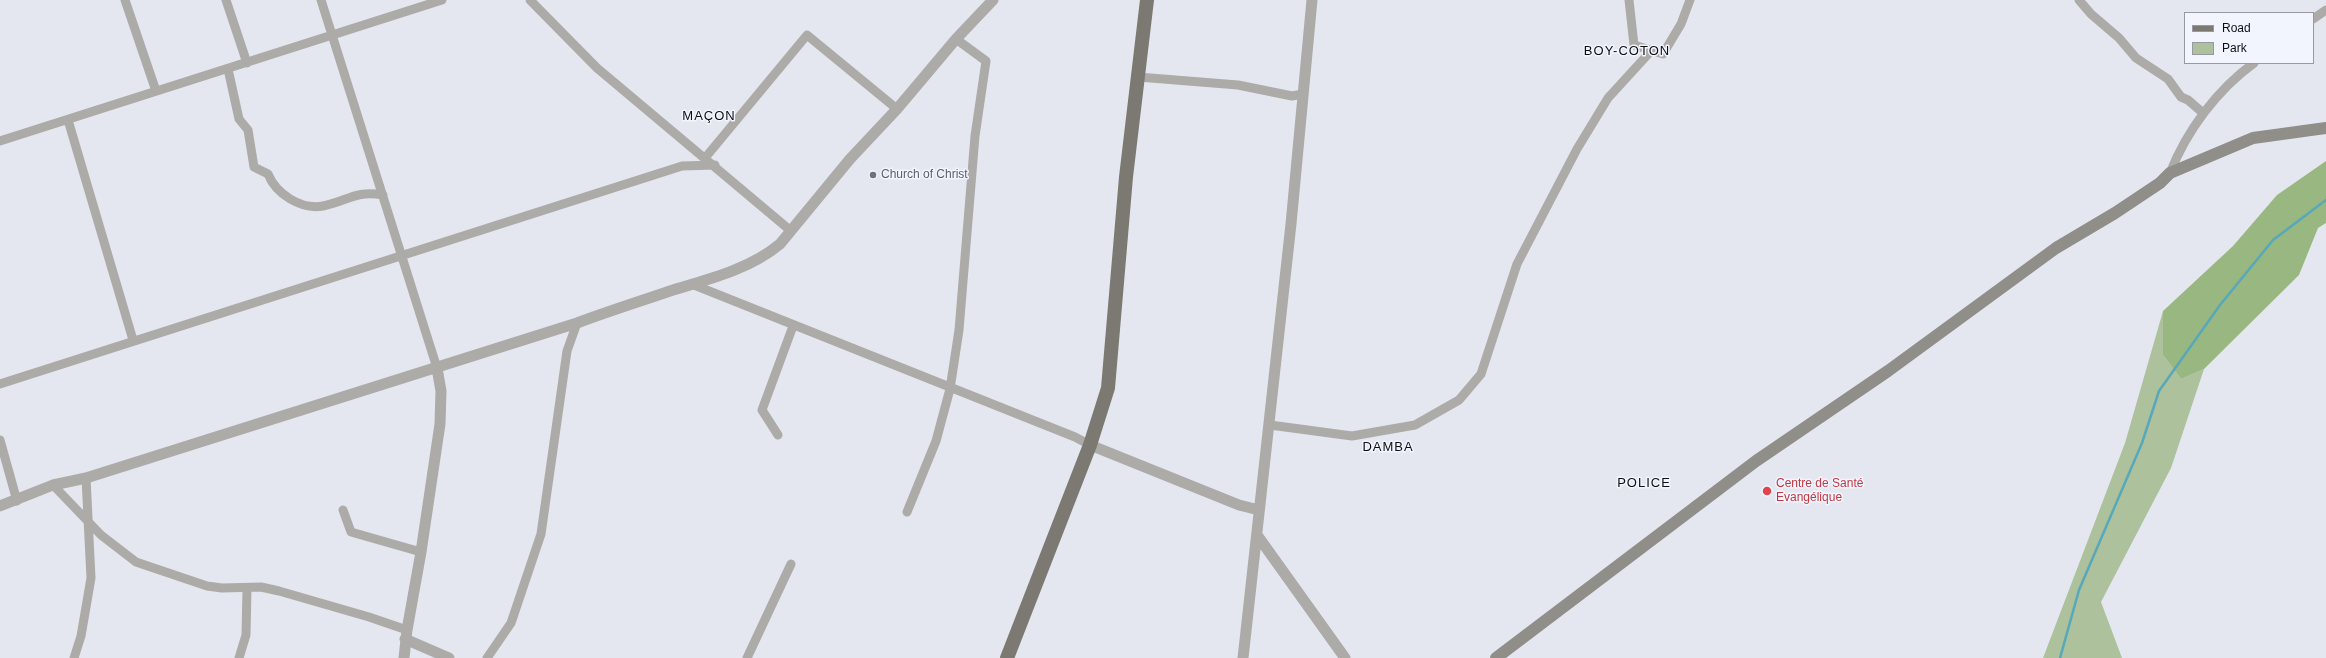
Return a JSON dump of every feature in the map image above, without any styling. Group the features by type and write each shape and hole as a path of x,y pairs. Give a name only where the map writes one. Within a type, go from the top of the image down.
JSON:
{"main road":[{"path":"1007,658 1090,445 1108,388 1126,177 1147,0"},
{"path":"1496,658 1756,461 1888,371 2056,248 2115,213 2160,183 2170,173 2253,138 2326,128"}],"street":[{"path":"125,0 156,90"},
{"path":"226,0 247,63"},
{"path":"321,0 437,368 441,391 440,424 421,552 406,634 404,658"},
{"path":"0,140 68,120 156,90 228,69 442,0"},
{"path":"530,0 597,68 715,165 791,231"},
{"path":"0,506 17,501 53,485 86,478 437,368 577,323 613,309 694,285 767,255 791,231 850,159 897,109 956,39 993,0"},
{"path":"1243,658 1270,425 1312,0"},
{"path":"1629,0 1634,45 1662,54 1681,24 1690,0"},
{"path":"2080,0 2091,14 2119,38 2136,58 2168,79 2181,97 2188,100 2203,113"},
{"path":"2314,18 2326,10"},
{"path":"705,158 807,35 897,109"},
{"path":"907,512 936,441 950,389 959,330 975,136 986,61 956,39"},
{"path":"1270,425 1352,436 1416,424 1458,400 1481,374 1517,264 1577,149 1608,98 1651,51"},
{"path":"2170,173 2203,113 2238,75 2253,64"},
{"path":"228,69 239,119 248,130 254,167 268,174 272,184 294,202 322,206 366,192 383,195"},
{"path":"1138,77 1238,85 1292,96 1303,94"},
{"path":"68,120 133,340"},
{"path":"0,384 133,340 682,166 715,165"},
{"path":"694,285 950,389 1074,437 1090,445 1239,505 1259,510"},
{"path":"487,658 511,623 541,534 567,351 577,323"},
{"path":"778,435 762,410 793,326"},
{"path":"0,440 17,501"},
{"path":"74,658 91,590 86,478"},
{"path":"53,485 88,522 136,562 207,586 247,588 261,587 369,617 406,634 449,658"},
{"path":"342,510 350,532 421,552"},
{"path":"1257,535 1345,658"},
{"path":"747,658 791,564"},
{"path":"239,658 246,635 247,588"}],"green space":[{"path":"2326,161 2326,223 2318,228 2299,275 2204,369 2181,379 2163,355 2163,311 2233,246 2277,195"},
{"path":"2163,311 2163,355 2181,379 2204,369 2171,468 2101,602 2122,658 2043,658 2125,443"}],"waterway":[{"path":"2060,658 2079,590 2142,443 2159,391 2220,305 2273,240 2326,200"}],"place":[{"name":"Church of Christ","path":"873,175"},
{"name":"Centre de Santé Evangélique","path":"1767,491"}],"district":[{"name":"BOY-COTON","path":"1627,51"},
{"name":"MAÇON","path":"709,116"},
{"name":"DAMBA","path":"1388,447"},
{"name":"POLICE","path":"1644,483"}]}
